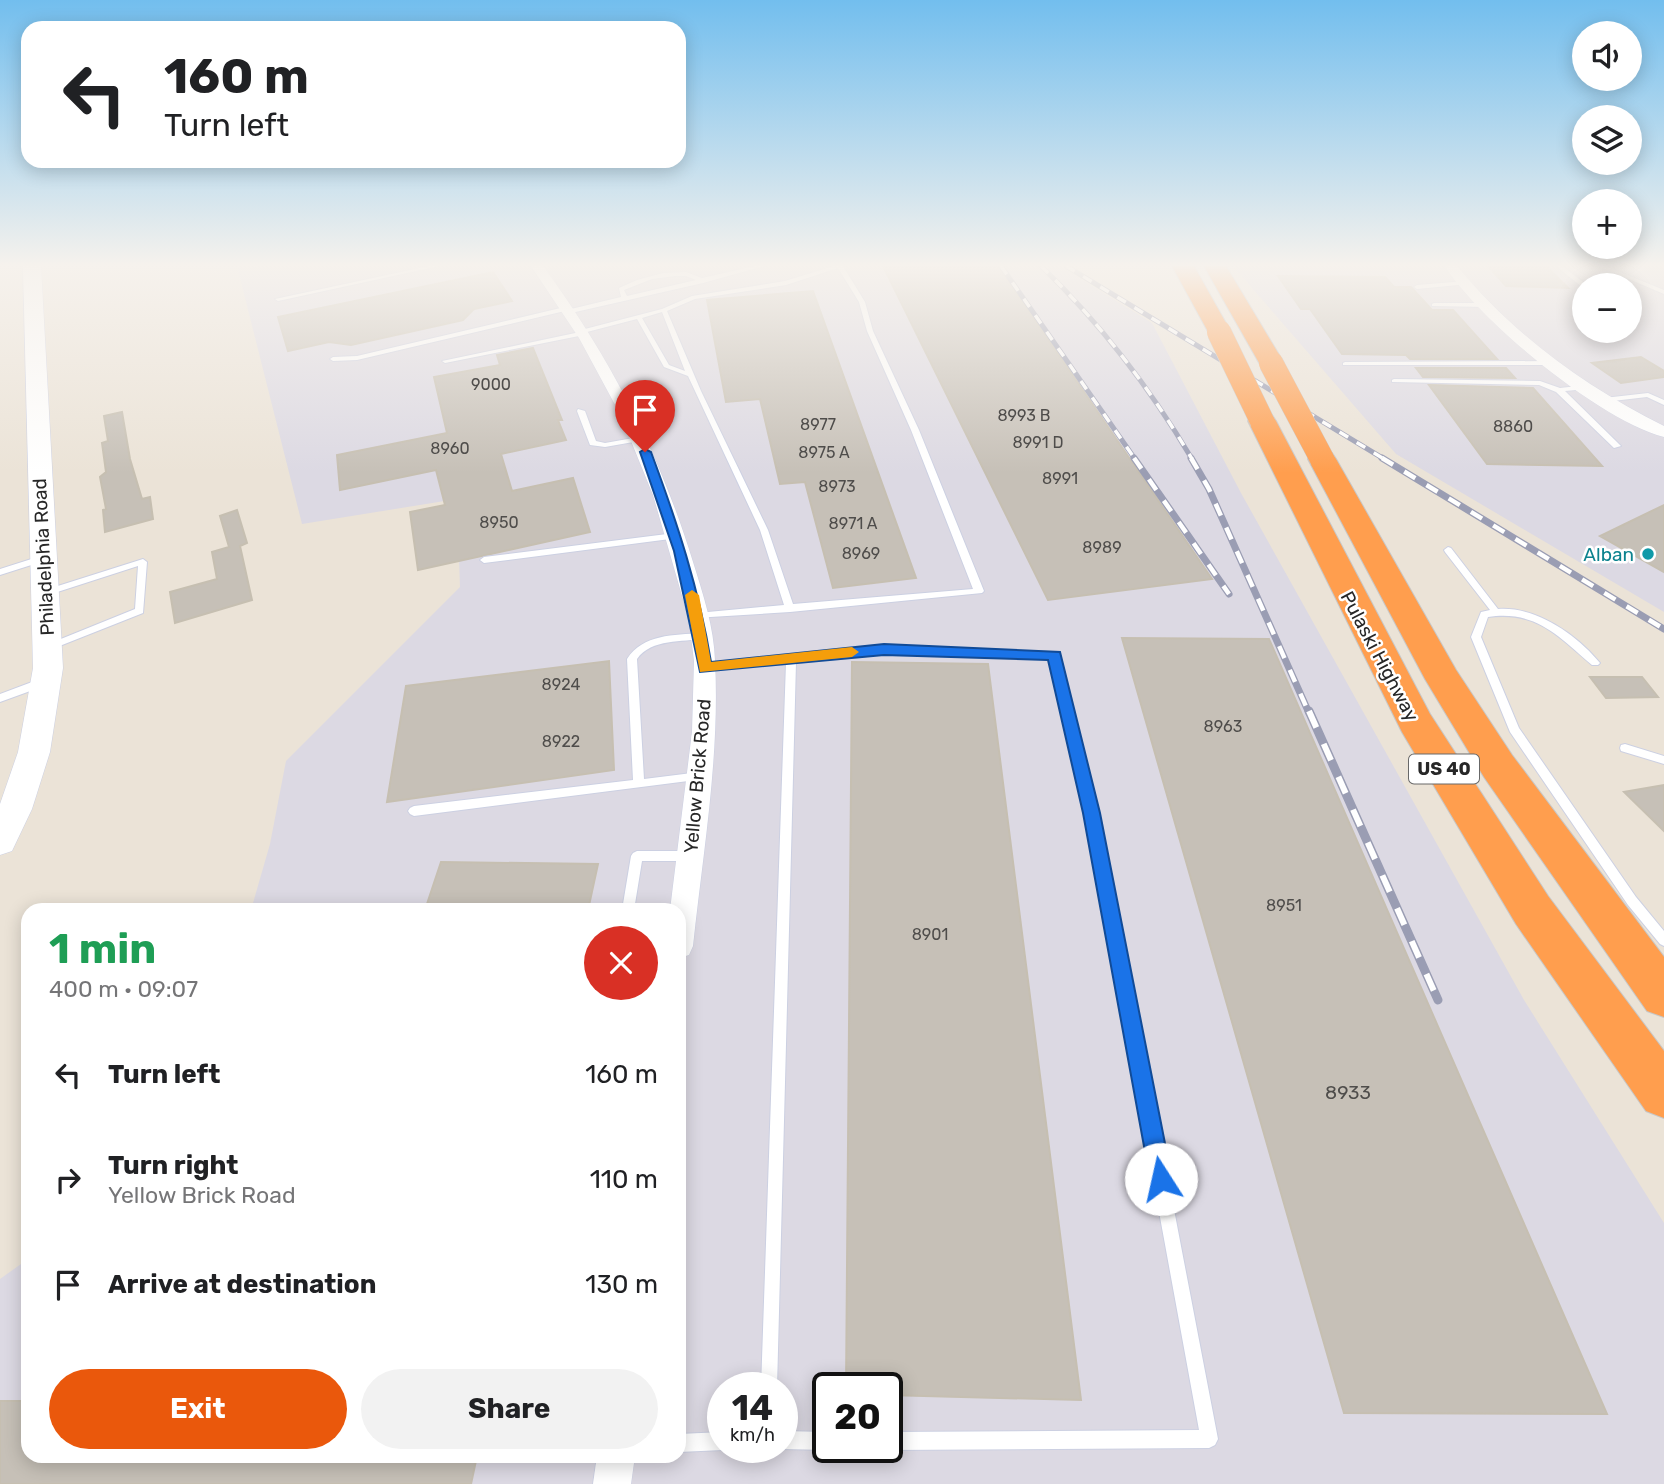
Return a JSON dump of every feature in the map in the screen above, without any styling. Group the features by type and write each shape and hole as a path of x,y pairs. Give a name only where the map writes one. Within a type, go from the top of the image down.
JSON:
{"highway":[{"name":"Pulaski Highway","path":"1221,335 1415,722 1532,909 1664,1093"},
{"name":"US 40","path":"1255,335 1417,634 1498,766 1664,995"}],"main road":[{"name":"Philadelphia Road","path":"0,841 15,809 34,752 46,681 35,335"}],"street":[{"name":"Yellow Brick Road","path":"586,335 605,367 652,465 675,536 701,636 705,668 700,776 684,903"},
{"path":"1520,335 1550,363 1584,387 1664,432"},
{"path":"612,1484 615,1463"}],"lane":[{"path":"333,359 357,358 456,335"},
{"path":"445,361 568,335"},
{"path":"649,335 666,366 690,375"},
{"path":"674,335 690,375 764,530 790,609"},
{"path":"697,615 979,591 915,430 872,335"},
{"path":"1345,364 1550,363"},
{"path":"1394,382 1541,383 1559,390 1617,446"},
{"path":"1559,390 1584,387"},
{"path":"1604,400 1664,391"},
{"path":"1648,395 1664,403"},
{"path":"581,411 593,443 639,439"},
{"path":"484,560 675,536"},
{"path":"1448,550 1496,611"},
{"path":"0,572 44,558"},
{"path":"45,593 143,562 140,611 47,648"},
{"path":"1595,663 1549,623 1507,609 1485,614 1476,637 1514,729 1632,901 1664,940"},
{"path":"639,784 632,659 636,649 649,643 701,636"},
{"path":"705,668 884,649 1054,655 1091,813 1209,1439 903,1440"},
{"path":"769,1372 791,658"},
{"path":"0,698 46,681"},
{"path":"1625,748 1664,760"},
{"path":"414,811 700,776"},
{"path":"629,903 637,856 690,856"},
{"path":"686,1443 707,1442"}],"shaded area":[{"path":"254,335 1158,335 1241,493 1524,1000 1664,1223 1664,1484 0,1484 0,1279 21,1264 21,1463 686,1463 686,903 253,903 270,844 286,761 460,587 457,499 302,524"},
{"path":"1293,335 1572,335 1572,343 1642,343 1642,335 1664,335 1664,612 1396,454"}],"building":[{"path":"283,335 395,335 351,345 329,342 288,351"},
{"path":"714,335 829,335 916,578 833,588 805,482 780,484 760,399 726,402"},
{"path":"917,335 1045,335 1212,579 1048,600"},
{"path":"1329,335 1476,335 1497,359 1410,359 1406,355 1342,354"},
{"path":"533,348 562,420 558,420 566,440 501,454 512,491 573,478 590,532 418,570 410,512 445,505 436,470 340,490 337,455 447,433 434,377 500,365 497,355"},
{"path":"1641,357 1664,371 1664,377 1621,383 1592,363"},
{"path":"1416,368 1506,368 1515,378 1423,377"},
{"path":"1429,385 1533,388 1602,466 1487,464"},
{"path":"122,412 130,459 142,499 150,497 153,519 105,532 103,510 106,509 100,477 106,472 102,443 108,441 104,416"},
{"name":"Alban","path":"1664,505 1664,572 1600,536 1625,524"},
{"path":"237,510 247,543 240,546 252,600 175,623 170,592 217,579 212,552 229,547 220,516"},
{"path":"1122,638 1269,639 1607,1414 1344,1413"},
{"path":"609,661 614,770 387,802 406,686"},
{"path":"852,662 988,664 1081,1400 903,1395 903,1372 846,1372"},
{"path":"1590,677 1642,677 1658,697 1606,698"},
{"path":"1664,785 1664,831 1624,792"},
{"path":"441,862 598,864 590,903 427,903"},
{"path":"0,1401 21,1401 21,1463 476,1463 471,1484 0,1484"}],"railway":[{"path":"1049,335 1135,459"},
{"path":"1105,335 1159,407 1192,459"},
{"path":"1180,335 1384,459"},
{"path":"1134,458 1229,594"},
{"path":"1191,458 1209,489 1309,713"},
{"path":"1382,458 1664,629"},
{"path":"1309,711 1438,1000"}],"slow traffic":[{"path":"692,595 705,668 852,652"}],"place":[{"name":"Alban","path":"1648,554"}],"route":[{"path":"645,452 652,465 681,551 695,606 705,668 884,649 1054,655 1091,813 1161,1179"}]}
